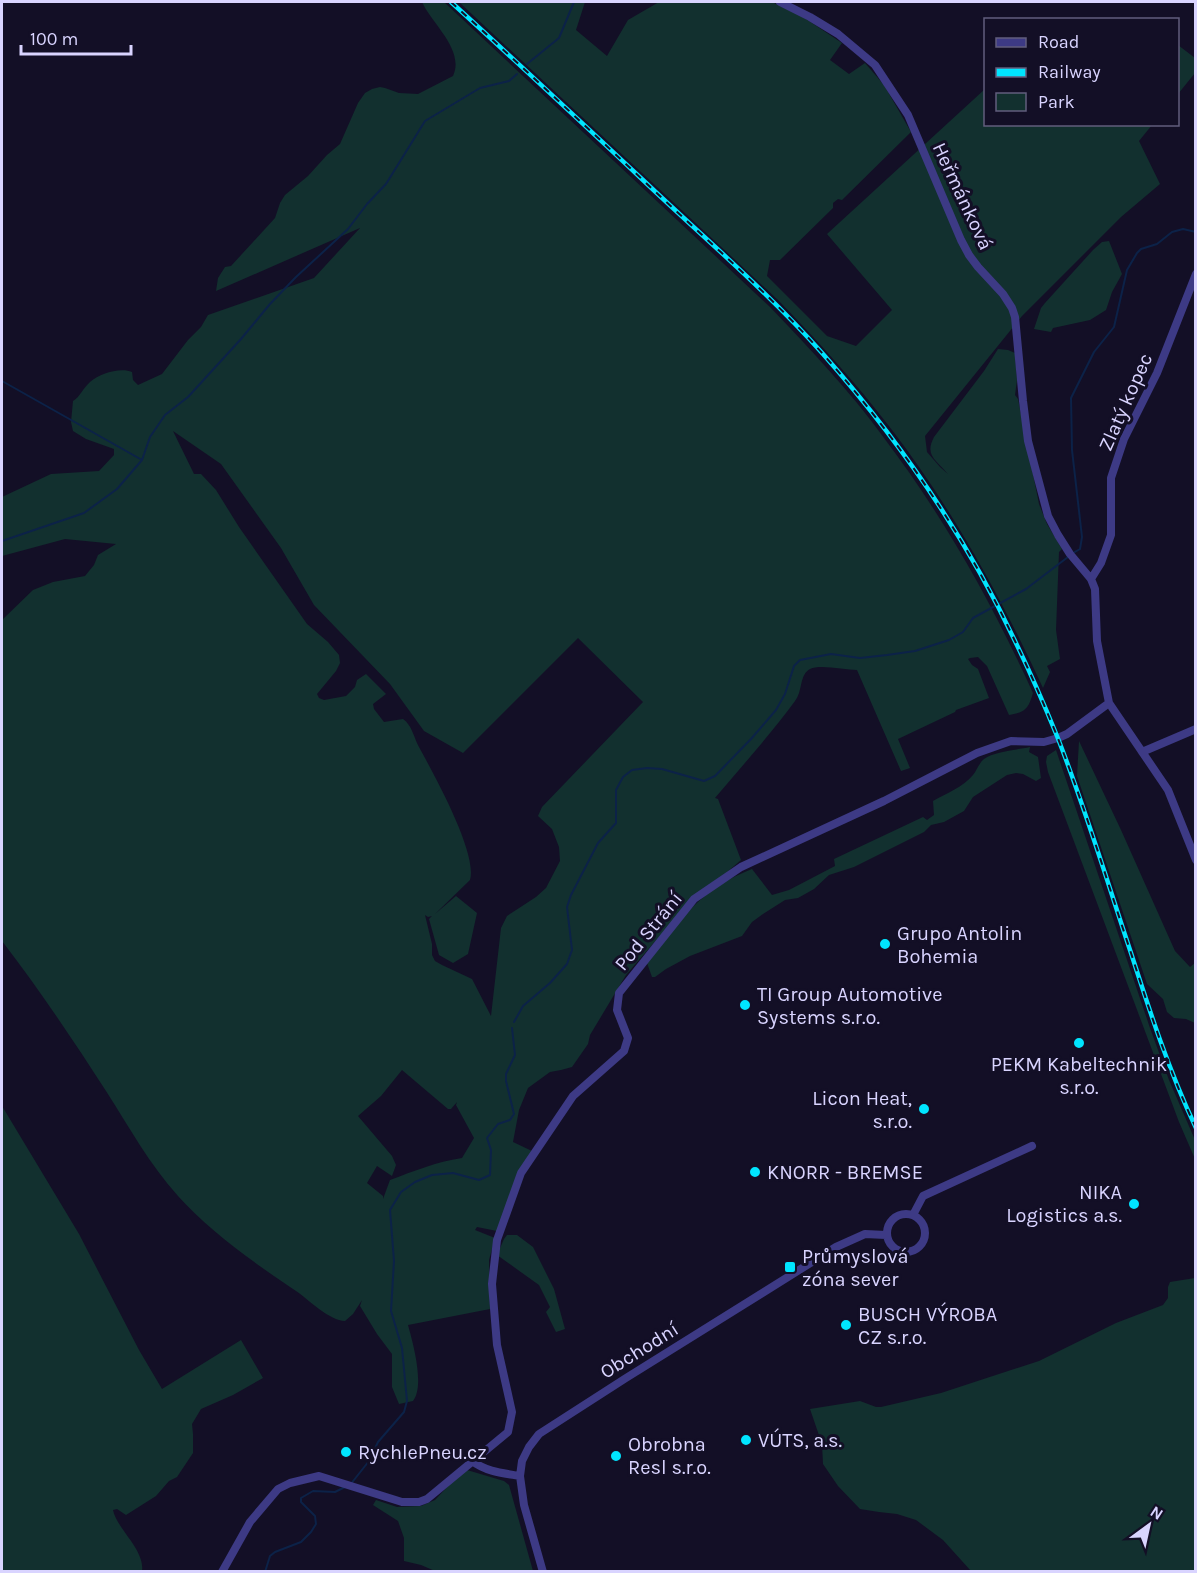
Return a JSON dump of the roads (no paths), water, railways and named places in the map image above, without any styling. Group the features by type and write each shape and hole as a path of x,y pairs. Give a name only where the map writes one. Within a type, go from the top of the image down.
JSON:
{"street":[{"name":"Heřmánková","path":"780,2 838,34 875,66 908,115 969,255 1003,294 1012,308 1016,321 1029,441 1048,516 1070,554 1092,579"},
{"name":"Zlatý kopec","path":"1092,579 1112,535 1110,478 1124,439 1157,373 1196,274"},
{"path":"1092,579 1095,589 1097,641 1109,703 1168,790 1194,850 1196,860"},
{"name":"Pod Strání","path":"472,1461 508,1432 512,1412 497,1345 492,1284 497,1240 521,1173 573,1096 624,1051 628,1038 617,1010 619,993 694,899 741,867 884,801 977,753 1011,741 1044,742 1058,738 1109,703"},
{"path":"1142,752 1196,729"},
{"path":"913,1215 923,1196 1032,1146"},
{"path":"904,1214 913,1215 919,1219 925,1232 921,1245 910,1252 895,1249 889,1243 886,1235 890,1221 904,1214"},
{"name":"Obchodní","path":"543,1572 524,1505 520,1476 522,1461 539,1434 836,1248 865,1234 886,1235"},
{"path":"222,1572 250,1522 278,1489 290,1483 319,1476 402,1502 419,1502 427,1499 472,1461 489,1471 520,1476"}],"waterway":[{"path":"527,64 559,38 574,2"},
{"path":"2,541 84,513 117,489 142,460 150,437 165,415 188,397 270,304 348,229 386,184 425,121 480,88 509,81 517,74"},
{"path":"1073,553 1080,549 1082,537 1072,450 1071,398 1094,352 1114,327 1127,270 1137,253 1141,249 1157,244 1172,232 1183,229 1196,232"},
{"path":"2,381 142,460"},
{"path":"514,1022 523,1006 550,983 567,964 572,950 567,907 598,843 616,823 616,790 623,777 632,770 647,768 662,769 704,781 715,776 776,710 785,694 794,666 800,660 831,654 860,658 887,655 915,651 949,640 963,632 973,618 1026,589 1068,557"},
{"path":"350,1485 369,1461 378,1442 404,1412 407,1401 402,1348 391,1311 394,1261 390,1210 401,1192 415,1182 432,1175 453,1173 479,1180 490,1175 491,1150 487,1138 498,1124 510,1120 514,1114 506,1081 506,1074 515,1055 512,1028"},
{"path":"265,1572 270,1556 301,1542 316,1524 315,1516 301,1502 301,1498 313,1491 335,1492 345,1487"}],"railway":[{"path":"451,2 802,331 878,420 953,527 996,602 1047,712 1086,817 1160,1041 1196,1128"}],"place":[{"name":"Grupo Antolin Bohemia","path":"885,944"},
{"name":"TI Group Automotive Systems s.r.o.","path":"745,1005"},
{"name":"PEKM Kabeltechnik s.r.o.","path":"1079,1043"},
{"name":"Licon Heat, s.r.o.","path":"924,1109"},
{"name":"KNORR - BREMSE","path":"755,1172"},
{"name":"NIKA Logistics a.s.","path":"1134,1204"},
{"name":"Průmyslová zóna sever","path":"790,1267"},
{"name":"BUSCH VÝROBA CZ s.r.o.","path":"846,1325"},
{"name":"VÚTS, a.s.","path":"746,1440"},
{"name":"RychlePneu.cz","path":"346,1452"},
{"name":"Obrobna Resl s.r.o.","path":"616,1456"}]}
